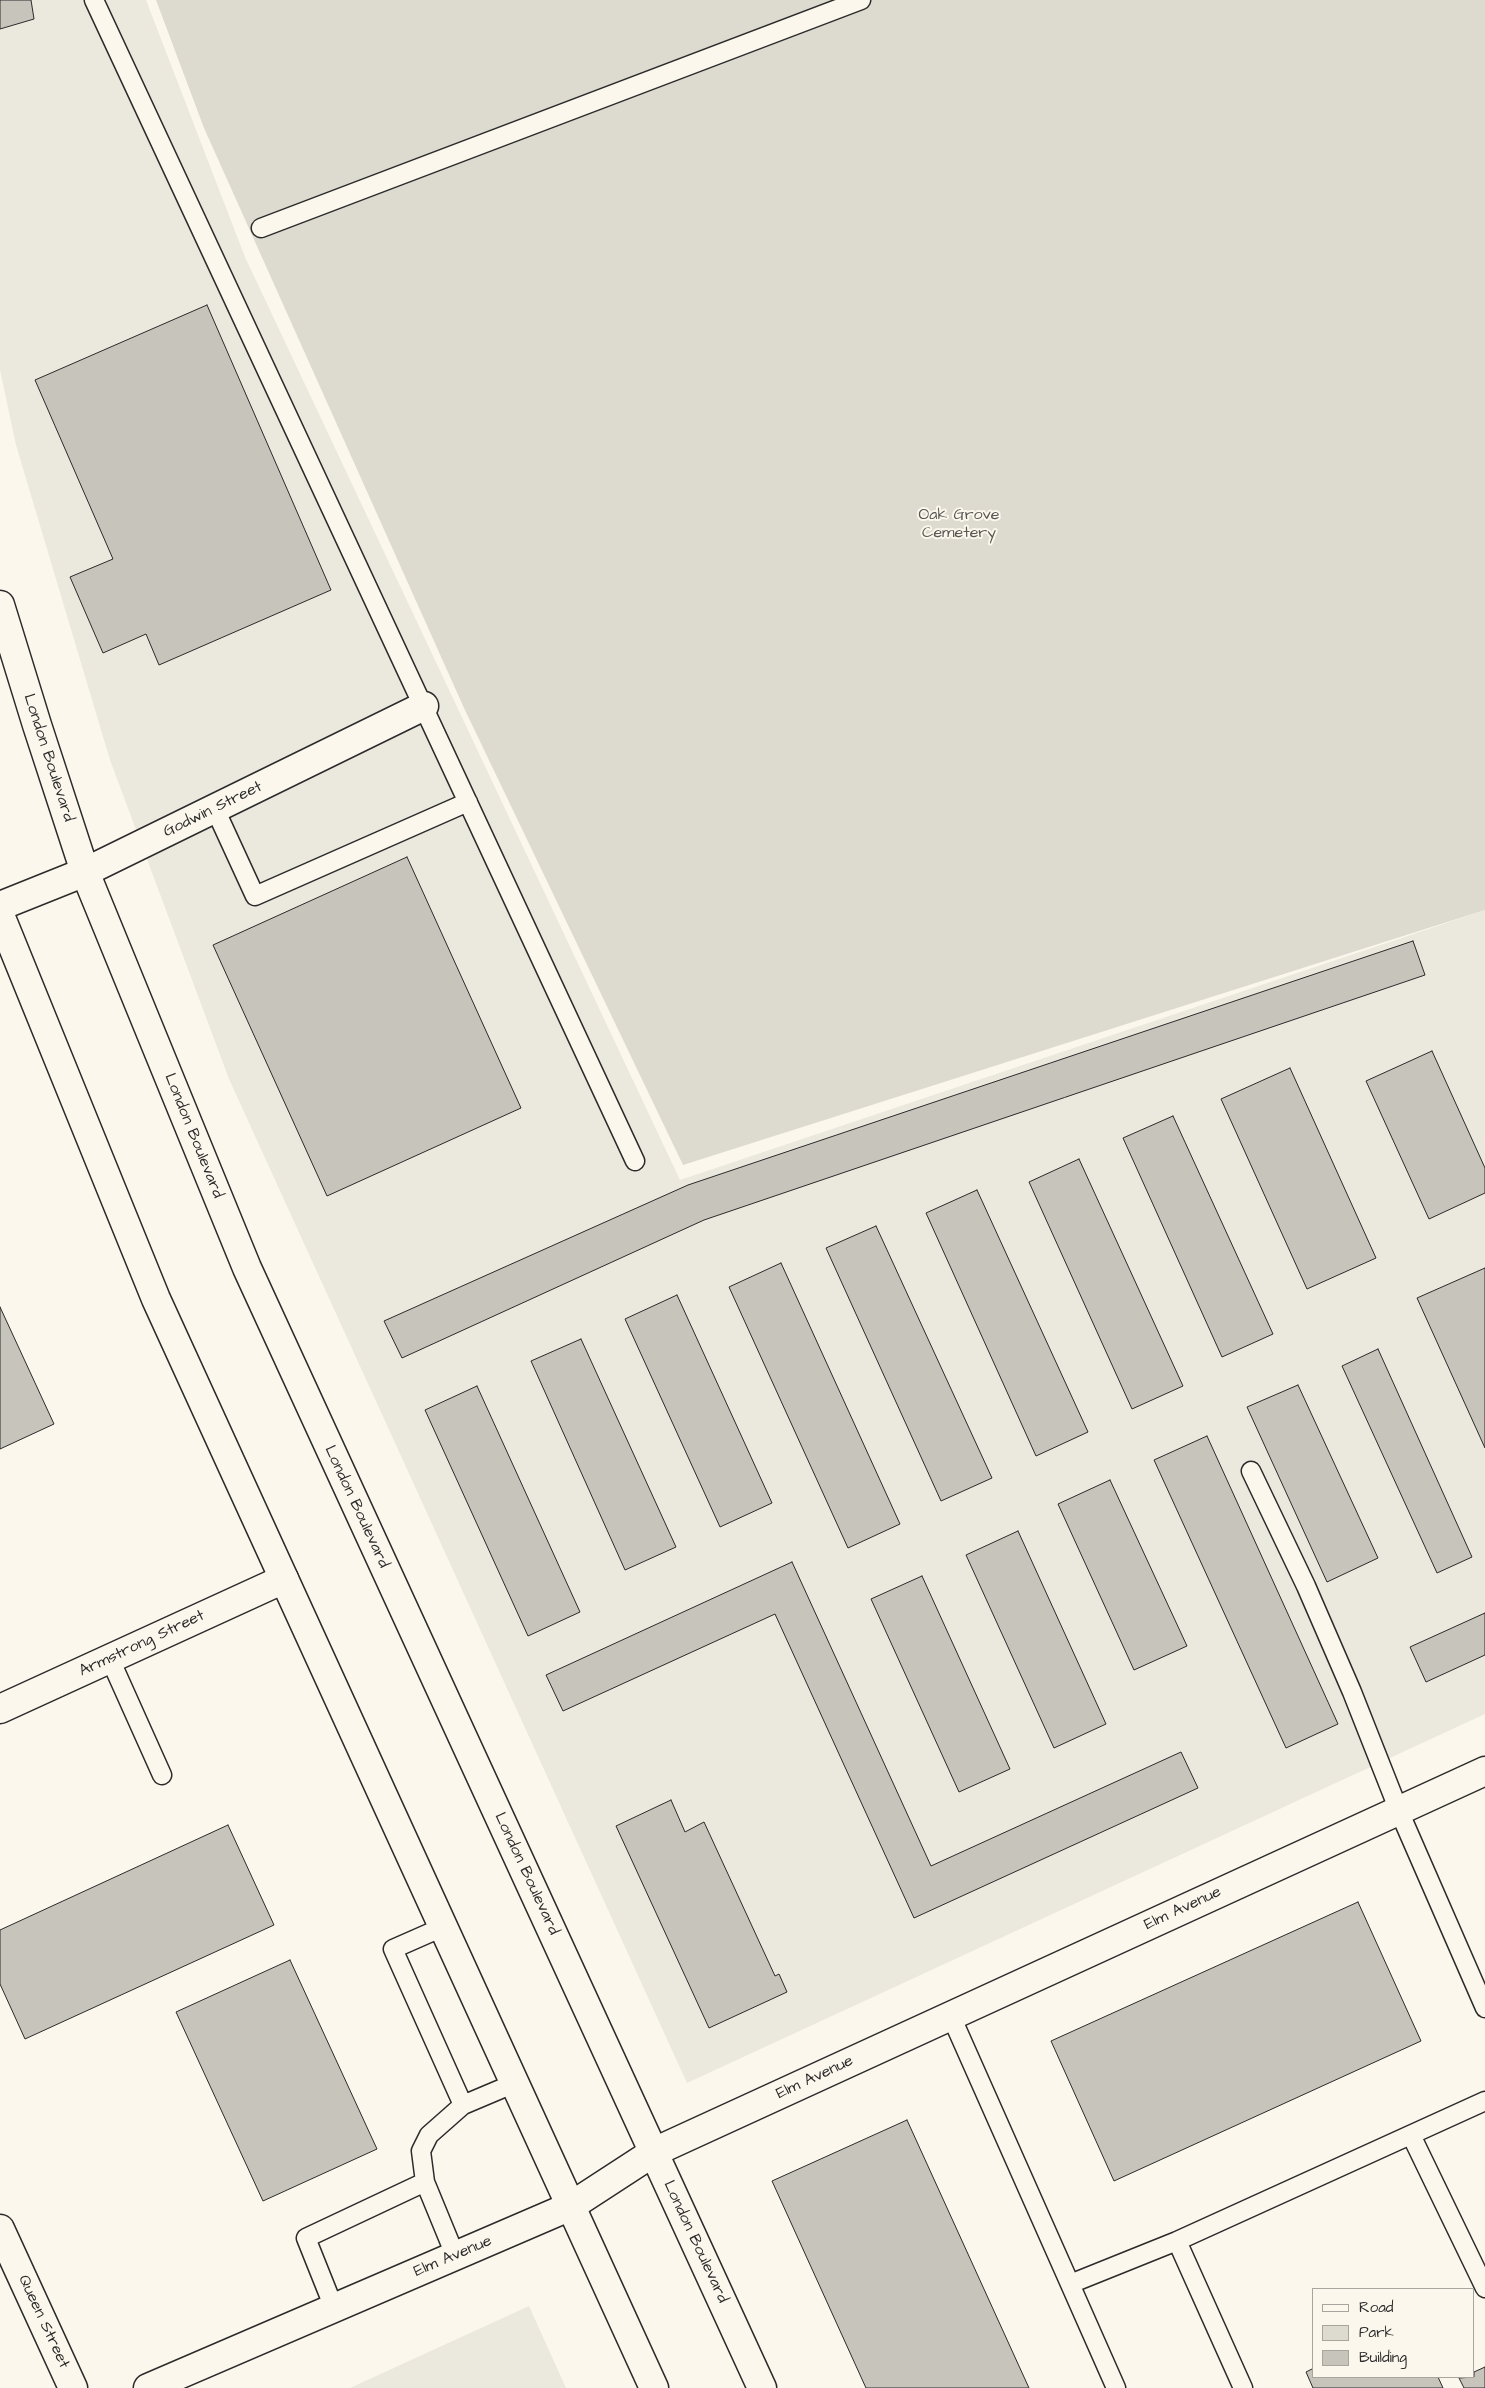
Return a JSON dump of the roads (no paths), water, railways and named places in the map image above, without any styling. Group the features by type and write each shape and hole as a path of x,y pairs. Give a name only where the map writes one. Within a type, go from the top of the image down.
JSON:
{"main road":[{"name":"London Boulevard","path":"0,605 36,725 85,872 247,1268 762,2388"},
{"name":"Godwin Street","path":"0,906 85,872 424,706"},
{"path":"0,915 156,1299 654,2388"},
{"name":"Armstrong Street","path":"0,1709 284,1579"},
{"name":"Elm Avenue","path":"164,2385 334,2308 571,2206 654,2152 1485,1772"},
{"name":"Queen Street","path":"0,2229 73,2388"}],"lane":[{"path":"94,0 635,1160"},
{"path":"262,228 861,0"},
{"path":"215,809 255,896 468,802"},
{"path":"1251,1471 1310,1595 1399,1811 1485,2008"},
{"path":"110,1659 162,1775"},
{"path":"443,1927 393,1950 462,2105"},
{"path":"951,2016 1116,2388"},
{"path":"456,2256 425,2182 421,2151 429,2135 462,2105 515,2083"},
{"path":"1070,2284 1177,2241 1485,2101"},
{"path":"1411,2135 1485,2288"},
{"path":"334,2308 306,2238 425,2182"},
{"path":"1177,2241 1243,2388"}],"park label":[{"name":"Oak Grove Cemetery","path":"959,525"}]}
